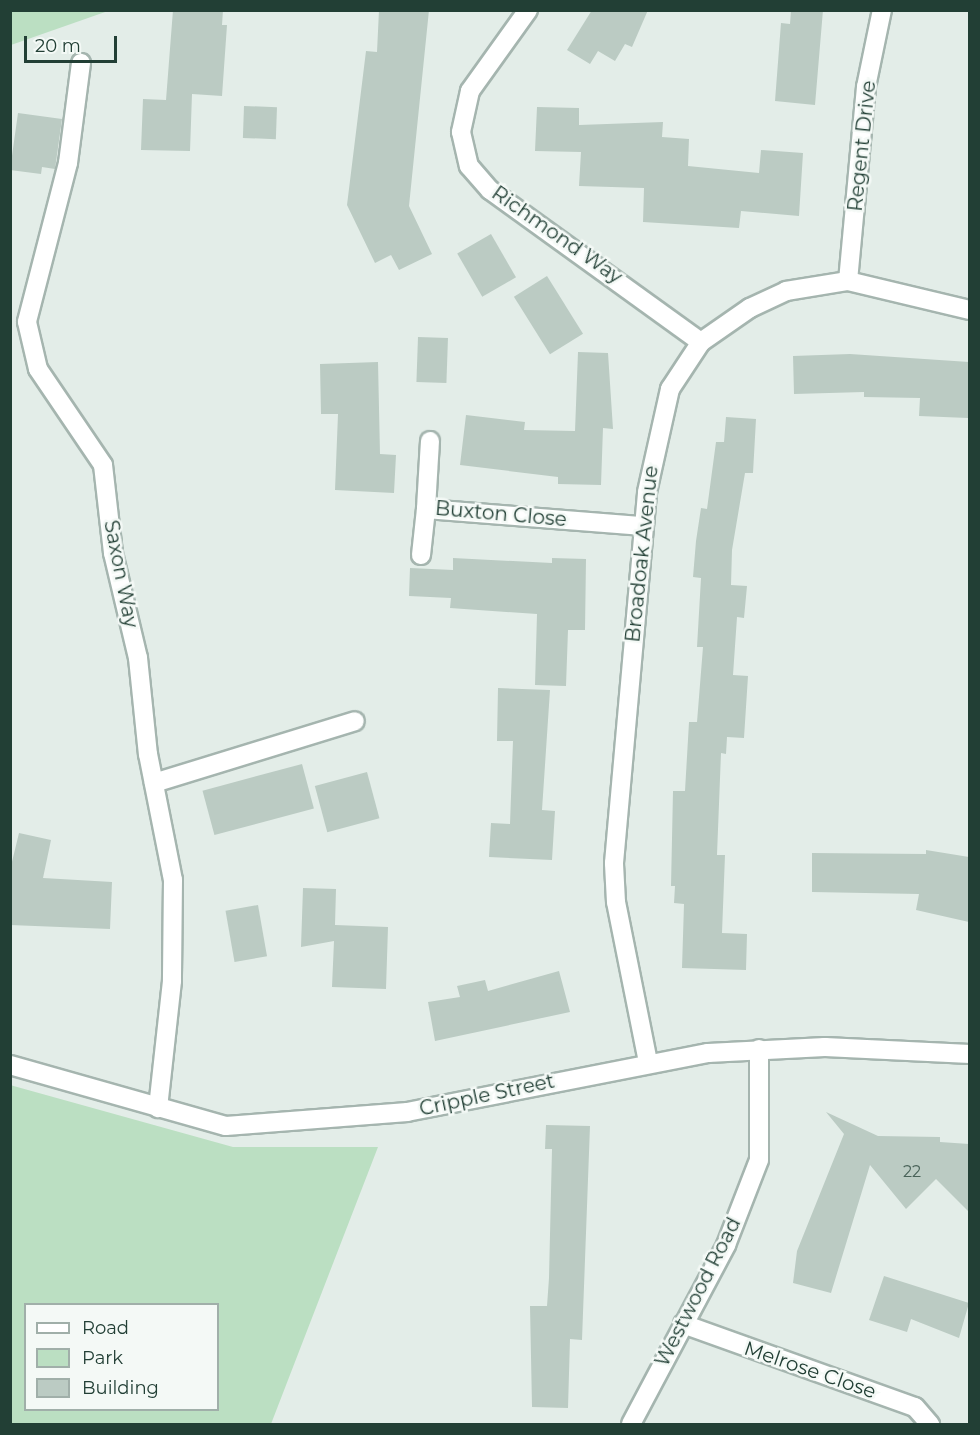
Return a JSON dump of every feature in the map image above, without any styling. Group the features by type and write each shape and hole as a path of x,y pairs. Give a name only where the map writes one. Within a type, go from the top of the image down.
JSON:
{"street":[{"name":"Richmond Way","path":"528,10 470,91 462,132 469,166 490,190 701,342"},
{"name":"Regent Drive","path":"848,281 866,87 882,10"},
{"name":"Saxon Way","path":"81,63 68,163 27,322 38,369 103,465 154,783 173,880 172,981 158,1108"},
{"name":"Broadoak Avenue","path":"648,1062 616,902 614,863 643,526 660,413 701,342 722,324 786,291 848,281 969,310"},
{"name":"Buxton Close","path":"430,441 426,509 643,526"},
{"path":"421,555 426,509"},
{"path":"154,783 355,721"},
{"name":"Cripple Street","path":"10,1065 158,1108 226,1125 284,1124 407,1112 648,1062 759,1049 825,1047 969,1054"},
{"name":"Westwood Road","path":"631,1425 726,1245 759,1160 759,1049"},
{"name":"Melrose Close","path":"683,1324 915,1407 930,1425"}],"green space":[{"path":"11,10 108,10 108,11 11,45"},
{"path":"10,1085 233,1147 378,1147 271,1424 11,1424"}],"building":[{"path":"173,10 223,10 222,25 227,25 222,96 192,94 190,151 141,150 143,99 166,100"},
{"path":"379,10 429,10 409,206 432,254 399,270 391,255 375,263 347,205 366,51 377,52"},
{"path":"592,10 648,10 632,47 625,44 615,61 598,51 590,64 567,50"},
{"path":"791,10 823,10 815,105 775,101 781,23 790,24"},
{"path":"244,106 277,107 276,139 243,138"},
{"path":"537,107 579,108 579,125 663,122 662,137 689,139 688,166 759,173 761,150 803,153 799,216 741,211 739,228 643,222 644,188 579,186 581,152 535,151"},
{"path":"18,113 62,119 55,169 42,167 41,174 10,170"},
{"path":"491,234 516,277 482,297 457,254"},
{"path":"547,276 583,334 550,354 514,297"},
{"path":"418,337 448,338 446,383 416,382"},
{"path":"578,352 608,353 613,429 603,428 601,485 558,484 558,477 460,465 466,415 525,422 524,430 575,431"},
{"path":"850,354 969,362 968,418 919,416 920,398 864,397 864,392 794,394 793,356"},
{"path":"378,362 380,454 396,455 394,493 335,490 338,414 321,414 320,364"},
{"path":"726,417 756,419 753,473 745,473 732,550 731,585 747,586 744,618 737,617 733,675 748,676 744,738 727,737 726,754 721,753 717,855 725,855 722,933 747,934 746,970 682,968 684,904 674,903 675,886 671,886 673,791 685,791 689,722 697,722 703,647 697,647 701,578 693,577 696,541 701,508 707,509 716,442 724,442"},
{"path":"453,558 552,563 552,558 586,559 585,630 568,630 566,686 535,685 537,614 450,608 451,598 409,596 410,568 453,570"},
{"path":"498,688 550,690 542,810 555,811 552,860 489,857 491,823 510,824 513,741 497,741"},
{"path":"302,764 314,808 214,835 203,791"},
{"path":"367,772 379,818 327,832 315,786"},
{"path":"19,833 51,840 43,878 112,882 110,929 10,925 10,870"},
{"path":"926,850 969,857 969,922 916,910 919,894 812,892 812,853 926,854"},
{"path":"303,888 336,889 335,925 388,927 386,989 332,987 334,941 301,947"},
{"path":"258,905 267,956 235,962 226,911"},
{"path":"559,971 570,1012 435,1041 428,1002 460,997 457,986 485,980 488,991"},
{"path":"826,1112 878,1136 940,1137 940,1142 969,1144 969,1212 936,1179 906,1209 870,1165 831,1293 793,1283 797,1251 844,1134"},
{"path":"546,1125 590,1126 582,1340 570,1339 568,1408 532,1407 530,1306 547,1306 549,1278 552,1149 545,1149"},
{"path":"884,1276 969,1303 959,1338 911,1319 907,1332 869,1320"}]}
